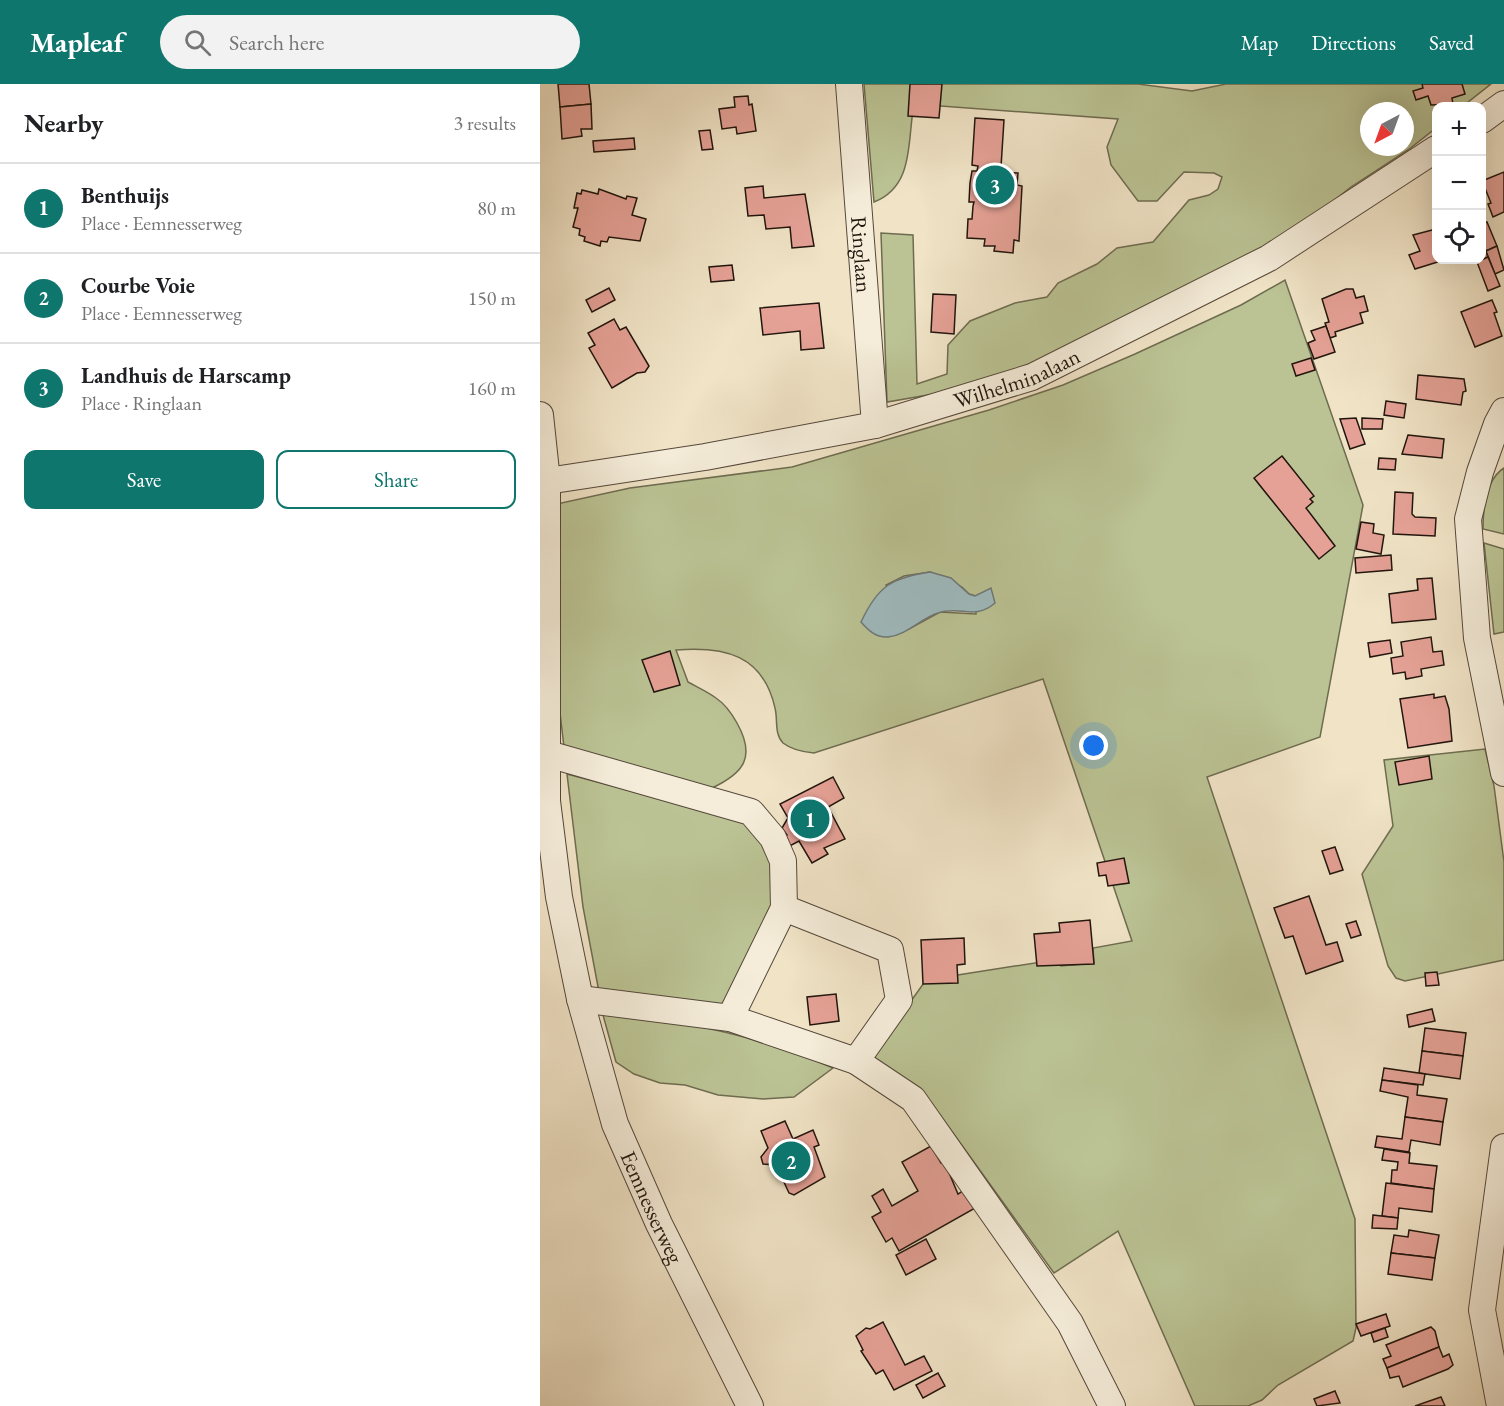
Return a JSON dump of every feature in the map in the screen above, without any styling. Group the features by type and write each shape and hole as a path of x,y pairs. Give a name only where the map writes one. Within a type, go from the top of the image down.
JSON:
{"street":[{"name":"Ringlaan","path":"849,84 875,425"},
{"name":"Wilhelminalaan","path":"547,481 705,457 875,425 1032,377 1269,258 1432,152"},
{"path":"1504,411 1480,472 1468,519 1477,638 1504,773"},
{"name":"Eemnesserweg","path":"540,415 547,481 548,754 543,803 580,999 615,1124 659,1224 750,1406"},
{"path":"548,754 752,812 773,838 783,861 784,908 730,1018"},
{"path":"784,908 890,950 899,1000 856,1061"},
{"path":"580,999 730,1018 856,1061 913,1099 1070,1323 1112,1406"},
{"path":"1500,1406 1482,1310 1504,1146"}],"green space":[{"path":"864,84 1138,84 1192,91 1226,84 1491,84 1468,102 1432,102 1432,131 1414,145 1414,102 1360,102 1360,156 1399,156 1351,187 1273,248 1032,377 887,402 881,233 913,235 917,384 947,374 948,345 970,321 1015,303 1047,297 1058,283 1097,264 1117,248 1153,242 1189,200 1209,195 1218,189 1222,177 1214,173 1184,172 1157,201 1138,201 1111,165 1107,147 1118,119 914,104 907,160 897,185 887,195 874,202"},
{"path":"1285,280 1363,505 1320,737 1207,777 1355,1219 1356,1328 1353,1341 1278,1385 1262,1400 1248,1406 1195,1406 1118,1231 1054,1273 940,1115 927,1100 871,1057 926,980 1060,959 1061,966 1094,963 1093,948 1132,941 1043,679 814,753 794,749 780,739 775,708 769,690 751,665 726,653 694,649 676,650 688,682 722,703 737,723 746,745 744,763 739,770 712,788 564,747 556,679 552,505 630,488 792,467 989,410 1063,385 1241,305","holes":["930,572 962,587 969,594 976,596 976,614 940,612 909,629 886,585 904,576"]},
{"path":"1504,468 1504,534 1483,529 1489,487"},
{"path":"1484,543 1504,549 1504,632 1494,634"},
{"path":"1485,749 1494,786 1504,862 1504,960 1405,981 1396,978 1388,966 1362,874 1393,826 1384,760"},
{"path":"567,774 753,823 765,835 778,889 725,1009 599,992 583,907"},
{"path":"603,1015 662,1020 720,1031 777,1047 833,1068 794,1097 763,1099 718,1095 685,1085 660,1083 634,1074 616,1062"}],"water":[{"path":"930,572 951,578 969,594 975,596 991,588 995,603 980,611 938,613 895,636 888,637 876,635 861,622 873,600 887,586 905,577"}],"building":[{"path":"558,84 589,84 591,104 560,107"},
{"path":"910,84 942,84 939,118 908,116"},
{"path":"1422,84 1462,84 1465,94 1452,98 1453,102 1432,102 1431,105 1428,96 1416,100 1413,91 1423,88"},
{"path":"748,96 749,105 752,104 756,131 737,134 736,127 722,129 719,109 735,107 734,97"},
{"path":"591,104 592,129 581,129 582,136 562,139 560,107"},
{"path":"975,118 1004,120 999,172 1018,173 1017,185 1022,186 1019,241 1014,240 1013,253 994,251 995,246 984,246 985,239 967,238 968,219 972,219 974,202 969,202 970,183 972,171 977,171 978,166 972,165"},
{"path":"710,130 713,149 702,150 699,131"},
{"path":"634,138 635,149 594,152 593,141"},
{"path":"1504,172 1504,212 1493,217 1488,204 1491,203 1486,191 1486,179"},
{"path":"763,186 764,198 805,194 814,246 792,248 790,227 766,229 764,215 748,216 745,188"},
{"path":"599,189 626,199 627,196 637,198 632,215 646,219 640,241 609,237 607,242 601,241 600,246 584,241 585,237 579,235 580,229 573,227 578,208 574,208 577,193 581,194 582,190 598,194"},
{"path":"1486,222 1497,246 1486,251"},
{"path":"1432,230 1432,264 1415,269 1409,255 1420,251 1413,235"},
{"path":"1497,246 1504,270 1495,274 1486,251"},
{"path":"1488,257 1500,286 1488,291 1478,264 1486,264"},
{"path":"732,265 734,280 711,282 709,267"},
{"path":"609,288 615,300 592,312 586,300"},
{"path":"1346,289 1353,289 1356,298 1364,296 1368,311 1360,313 1363,323 1335,332 1336,336 1330,338 1325,323 1329,322 1322,299"},
{"path":"933,294 956,295 954,334 931,332"},
{"path":"1492,300 1502,336 1475,347 1461,312"},
{"path":"819,303 824,348 801,350 800,331 763,335 760,308"},
{"path":"614,319 620,330 626,327 649,366 645,372 637,373 612,388 589,348 595,345 588,333"},
{"path":"1326,326 1335,352 1314,359 1308,343 1315,340 1311,331"},
{"path":"1311,358 1315,370 1296,376 1292,364"},
{"path":"1418,375 1464,379 1466,391 1463,392 1461,405 1416,399"},
{"path":"1386,401 1406,404 1404,418 1384,415"},
{"path":"1356,418 1365,444 1350,449 1340,419"},
{"path":"1362,418 1383,419 1382,429 1362,429"},
{"path":"1408,435 1444,439 1442,458 1402,454"},
{"path":"1282,456 1314,496 1310,499 1313,502 1306,508 1335,546 1319,559 1254,478"},
{"path":"1379,458 1396,459 1395,470 1378,469"},
{"path":"1395,492 1413,493 1412,514 1415,517 1436,518 1435,536 1393,534"},
{"path":"1361,522 1374,524 1373,533 1384,535 1381,554 1356,549"},
{"path":"1391,555 1392,570 1356,573 1355,558"},
{"path":"1432,578 1436,619 1392,623 1389,594 1418,590 1417,579"},
{"path":"1431,637 1433,652 1442,651 1444,665 1421,669 1422,676 1406,679 1405,672 1393,674 1391,658 1403,656 1401,642"},
{"path":"1390,640 1392,653 1370,657 1368,643"},
{"path":"670,651 680,685 654,692 642,660"},
{"path":"1434,694 1434,698 1445,696 1449,709 1452,741 1408,748 1400,699"},
{"path":"1429,756 1432,779 1399,785 1395,762"},
{"path":"833,777 844,798 828,807 845,839 824,848 828,854 812,863 799,841 782,850 777,841 787,835 782,828 788,818 780,804"},
{"path":"1335,847 1343,870 1330,874 1322,851"},
{"path":"1124,858 1129,883 1108,886 1106,875 1099,876 1097,863"},
{"path":"1309,896 1326,945 1337,942 1343,961 1306,974 1293,936 1285,938 1274,908"},
{"path":"1090,920 1094,964 1037,966 1034,934 1060,932 1059,923"},
{"path":"1356,921 1361,935 1351,938 1346,924"},
{"path":"964,938 965,964 957,965 958,983 923,984 921,940"},
{"path":"1437,972 1439,985 1426,986 1425,973"},
{"path":"836,994 839,1021 810,1025 807,997"},
{"path":"1432,1009 1435,1021 1409,1027 1407,1015"},
{"path":"1425,1028 1466,1033 1463,1056 1422,1051"},
{"path":"1422,1051 1463,1056 1460,1079 1419,1073"},
{"path":"1384,1068 1425,1074 1423,1085 1382,1080"},
{"path":"1382,1080 1418,1085 1417,1095 1447,1099 1443,1122 1405,1117 1408,1097 1380,1091"},
{"path":"1405,1117 1443,1122 1440,1145 1411,1140 1409,1152 1375,1147 1377,1136 1402,1139"},
{"path":"785,1121 793,1139 813,1130 819,1145 814,1147 825,1177 794,1195 789,1193 776,1165 763,1164 761,1157 768,1148 761,1131"},
{"path":"931,1146 941,1163 944,1161 958,1194 967,1188 977,1207 899,1251 892,1238 886,1242 872,1217 881,1212 872,1196 883,1189 892,1206 918,1191 902,1162"},
{"path":"1384,1149 1410,1153 1409,1163 1437,1166 1434,1189 1391,1183 1392,1170 1397,1170 1398,1162 1382,1160"},
{"path":"1386,1183 1434,1189 1432,1212 1399,1208 1398,1218 1382,1216"},
{"path":"1373,1215 1398,1218 1397,1229 1372,1228"},
{"path":"1409,1230 1439,1235 1435,1258 1391,1253 1394,1235 1408,1237"},
{"path":"926,1239 936,1259 906,1275 896,1255"},
{"path":"1391,1253 1435,1258 1432,1280 1388,1274"},
{"path":"1386,1314 1390,1326 1361,1336 1356,1324"},
{"path":"883,1322 905,1365 924,1356 932,1371 894,1390 883,1370 876,1374 861,1351 863,1350 856,1336 866,1328 870,1329"},
{"path":"1431,1327 1435,1331 1439,1347 1387,1368 1383,1359 1391,1356 1386,1345"},
{"path":"1385,1328 1388,1337 1374,1342 1371,1333"},
{"path":"1439,1347 1443,1357 1449,1354 1453,1365 1448,1369 1403,1387 1399,1376 1390,1378 1387,1368"},
{"path":"938,1373 945,1386 923,1398 916,1385"},
{"path":"1335,1391 1340,1403 1317,1406 1314,1399"},
{"path":"1441,1397 1445,1406 1415,1406"}],"place":[{"name":"Landhuis de Harscamp","path":"995,185"},
{"name":"Benthuijs","path":"810,819"},
{"name":"Courbe Voie","path":"791,1161"}]}
